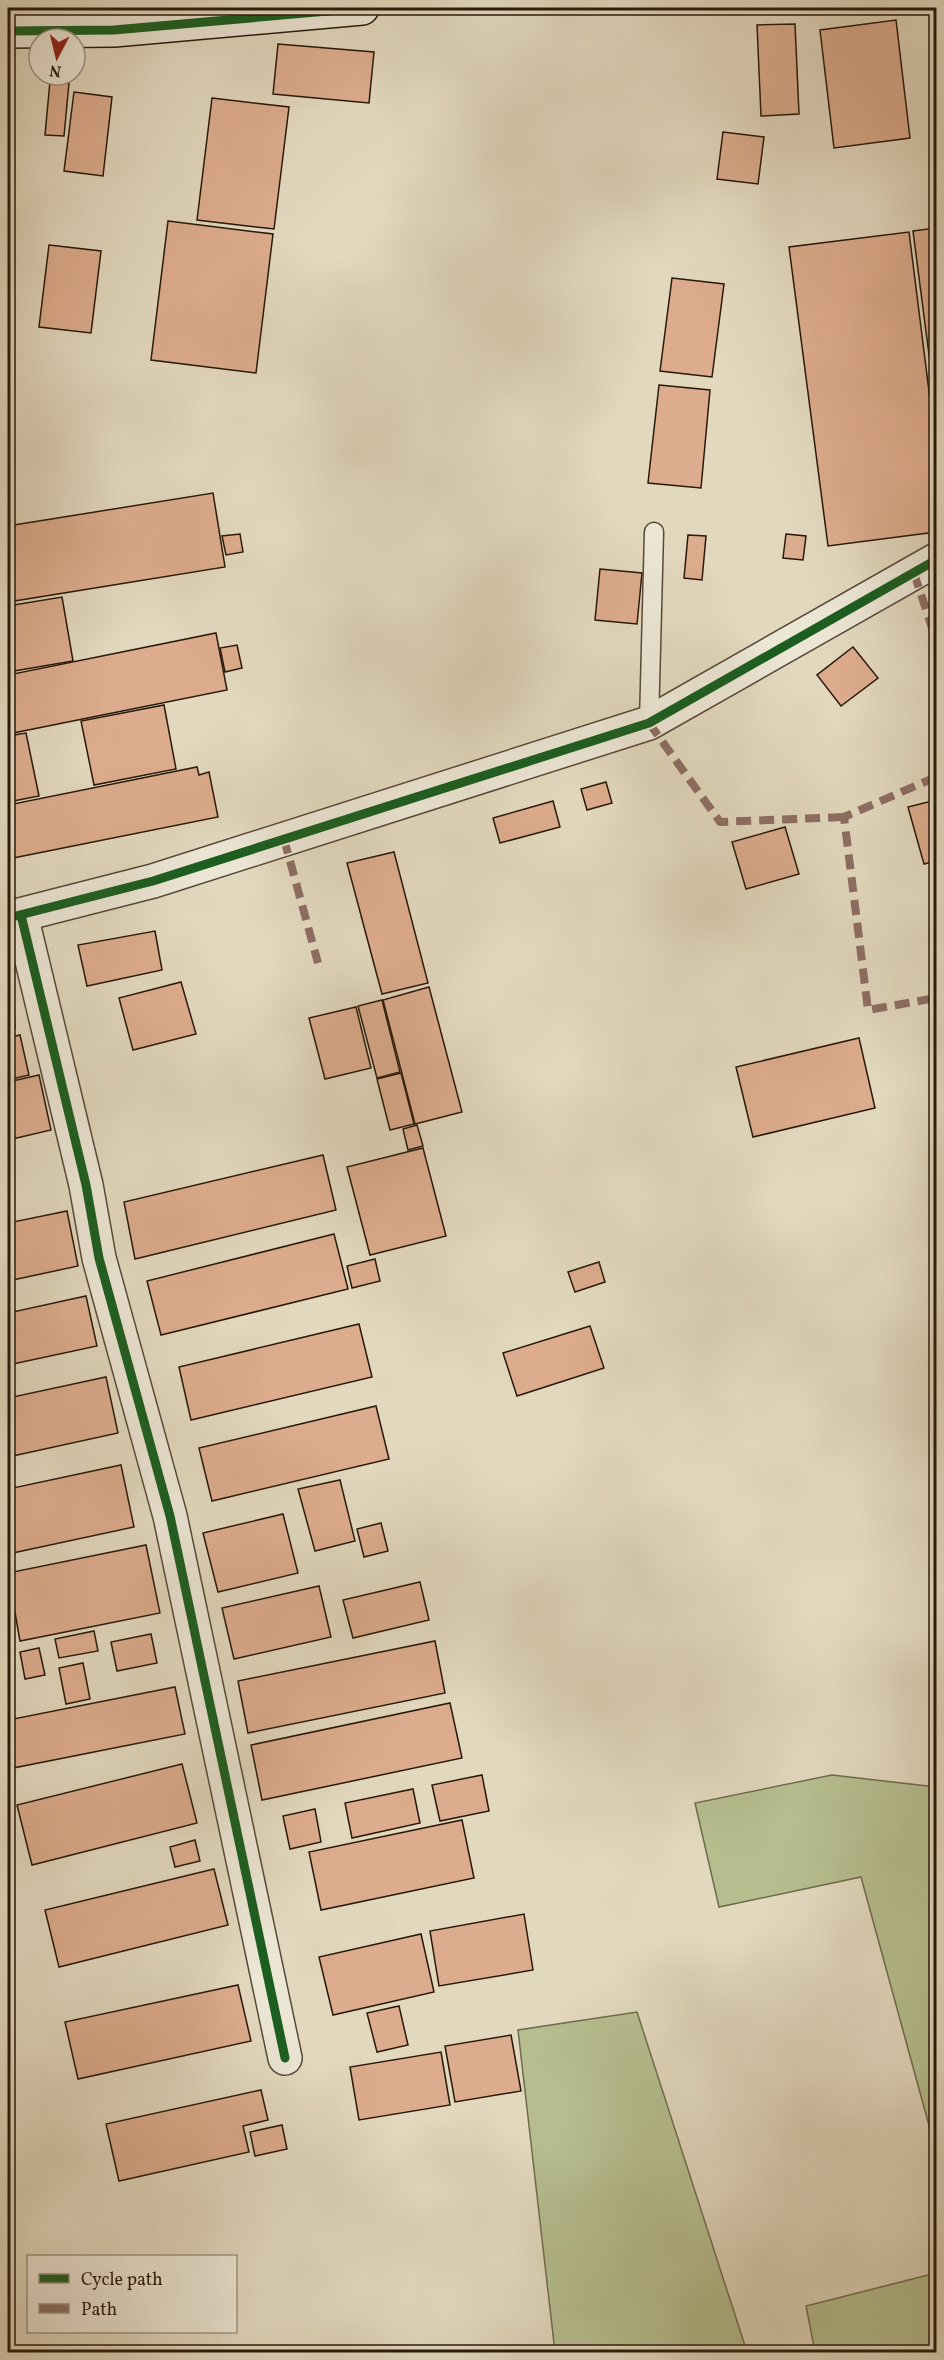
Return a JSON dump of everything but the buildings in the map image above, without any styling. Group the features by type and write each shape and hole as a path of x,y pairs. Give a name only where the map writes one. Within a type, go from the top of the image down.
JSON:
{"street":[{"path":"8,31 61,19 114,30 362,8"},
{"path":"285,2058 170,1516 99,1258 86,1185 14,917 153,881 649,723 936,560"}],"lane":[{"path":"649,723 654,532"}],"green space":[{"path":"832,1775 936,1787 936,2151 861,1877 719,1907 695,1803"},
{"path":"637,2012 747,2352 555,2352 518,2030"},
{"path":"936,2273 936,2352 815,2352 806,2306"}],"marked path":[{"path":"914,573 936,640"},
{"path":"649,723 720,822 844,817"},
{"path":"936,777 844,817 868,1010 936,998"},
{"path":"284,839 318,963"}],"cycle path":[{"path":"8,31 114,30 362,8"},
{"path":"8,918 153,881 649,723 936,560"},
{"path":"21,915 86,1185 99,1258 170,1516 285,2058"}]}
